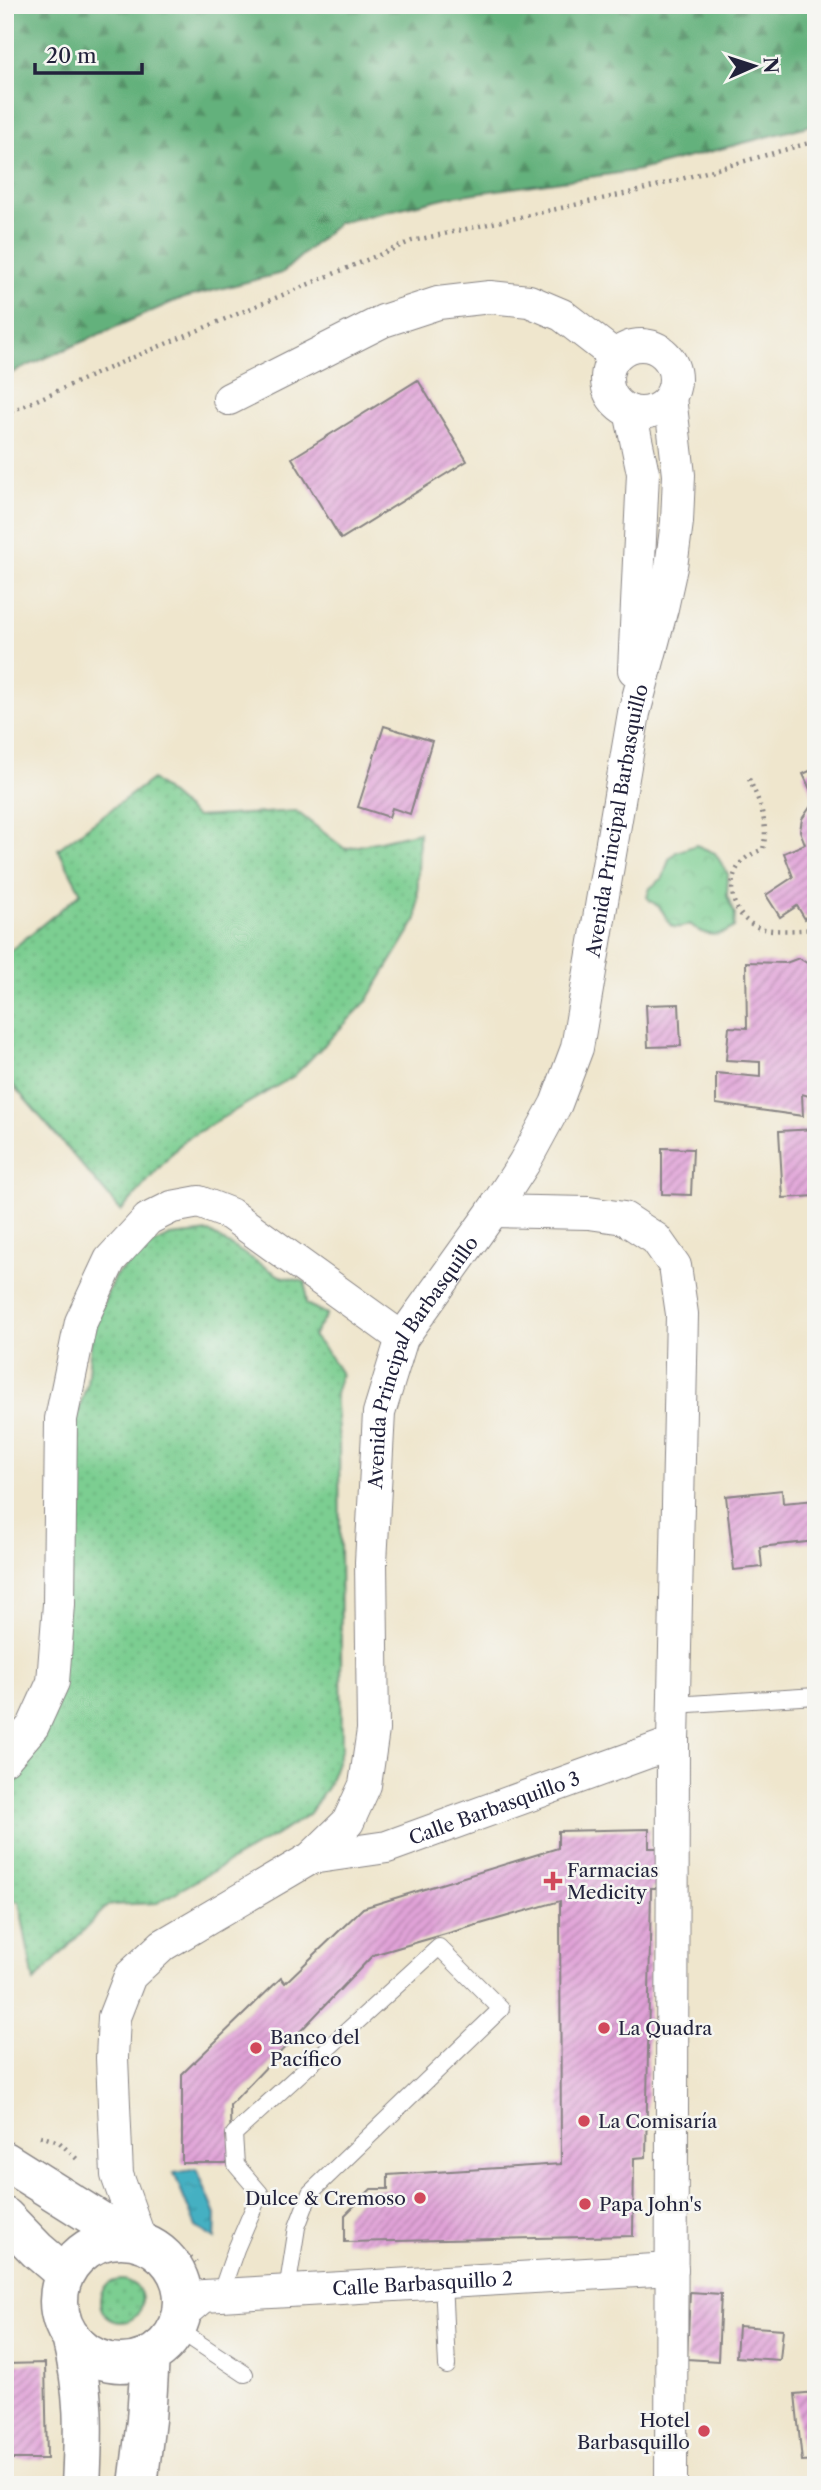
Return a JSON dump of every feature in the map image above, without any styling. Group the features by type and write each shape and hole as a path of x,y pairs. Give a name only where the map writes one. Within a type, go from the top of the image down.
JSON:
{"main road":[{"path":"5,2161 135,2241 157,2250 170,2263 179,2279 183,2297 181,2320 167,2343 150,2356 133,2363 115,2364 82,2350 71,2337 63,2323 59,2306 60,2290 65,2274 85,2251 114,2239 135,2241"},
{"path":"5,2217 65,2274"},
{"path":"71,2337 83,2409 82,2485"},
{"path":"138,2485 150,2356"}],"street":[{"path":"229,399 383,321 439,303 490,297 529,301 562,316 615,356"},
{"path":"646,345 664,354 674,375 670,397 652,411 629,411 612,397 608,386 609,365 624,349 646,345"},
{"name":"Avenida Principal Barbasquillo","path":"135,2241 117,2175 112,2059 114,2017 130,1976 163,1945 311,1858 348,1822 365,1785 373,1730 370,1562 379,1413 402,1338 493,1211 556,1104 577,1048 634,713 671,567 678,475 670,397"},
{"path":"629,411 643,473 634,713"},
{"path":"642,494 678,495"},
{"path":"5,1759 33,1726 53,1682 59,1604 61,1419 81,1322 110,1260 148,1219 172,1207 200,1202 230,1214 402,1338"},
{"path":"493,1211 589,1213 624,1218 656,1238 675,1266 682,1314 673,1743 671,2485"},
{"name":"Calle Barbasquillo 3","path":"311,1858 387,1847 673,1743"},
{"name":"Calle Barbasquillo 2","path":"181,2320 204,2296 672,2269"}],"lane":[{"path":"674,1705 816,1696"},
{"path":"220,2295 260,2193 236,2165 234,2134 439,1947 501,2010 310,2193 297,2227 287,2291"},
{"path":"443,2281 447,2366"},
{"path":"181,2320 191,2338 245,2374"}],"path":[{"path":"5,414 412,241 642,190 816,141"},
{"path":"749,779 762,805 767,835 763,849 741,863 735,874 732,886 737,909 744,919 768,930 816,929"}],"green space":[{"path":"5,5 816,5 816,124 640,170 448,197 338,223 282,273 177,300 5,376"},
{"path":"152,779 196,817 296,811 345,849 419,832 417,919 367,1001 294,1076 183,1141 121,1211 5,1076 5,955 81,893 58,849"},
{"path":"696,845 715,853 728,874 727,896 735,914 734,927 717,935 701,932 690,924 672,926 660,908 647,897 650,888 663,878 669,859 676,852"},
{"path":"209,1232 280,1276 306,1282 306,1304 327,1314 313,1336 341,1374 335,1394 339,1442 342,1748 328,1786 310,1813 157,1903 108,1905 34,1982 19,1901 5,1902 5,1773 49,1727 74,1424 87,1384 92,1331 114,1277 142,1250 170,1236"},
{"path":"121,2280 136,2286 142,2301 136,2316 121,2322 106,2316 100,2301 106,2286"}],"water":[{"path":"197,2169 216,2215 215,2239 196,2227 174,2173"}],"building":[{"path":"418,380 467,461 341,539 292,458"},
{"path":"384,726 432,741 410,814 392,808 389,817 358,807"},
{"path":"816,768 816,912 805,919 797,906 780,917 766,895 793,877 784,853 805,844 800,831 802,819 815,800 803,774"},
{"path":"799,958 816,969 816,1098 802,1094 803,1116 716,1104 716,1073 760,1077 760,1062 726,1060 729,1027 747,1028 746,962 786,963"},
{"path":"679,1004 681,1046 648,1047 646,1005"},
{"path":"816,1129 816,1196 783,1198 779,1131"},
{"path":"662,1148 693,1149 691,1195 662,1194"},
{"path":"782,1490 783,1503 816,1500 816,1541 760,1547 762,1567 734,1570 726,1496"},
{"name":"La Quadra","path":"649,1829 649,1848 660,1848 660,1888 651,1888 646,2157 634,2158 633,2236 345,2242 345,2215 371,2189 388,2189 388,2175 561,2164 560,1901 373,1955 230,2105 231,2163 182,2163 182,2074 281,1978 285,1983 363,1908 558,1848 558,1831"},
{"path":"690,2292 721,2294 718,2361 687,2359"},
{"path":"738,2326 783,2329 780,2360 736,2357"},
{"path":"45,2363 47,2459 8,2459 6,2364"},
{"path":"816,2392 816,2460 802,2461 795,2394"}],"place":[{"name":"Farmacias Medicity","path":"553,1881"},
{"name":"La Quadra","path":"604,2028"},
{"name":"Banco del Pacífico","path":"256,2048"},
{"name":"La Comisaría","path":"584,2121"},
{"name":"Dulce & Cremoso","path":"420,2198"},
{"name":"Papa John's","path":"585,2204"},
{"name":"Hotel Barbasquillo","path":"704,2431"}]}
